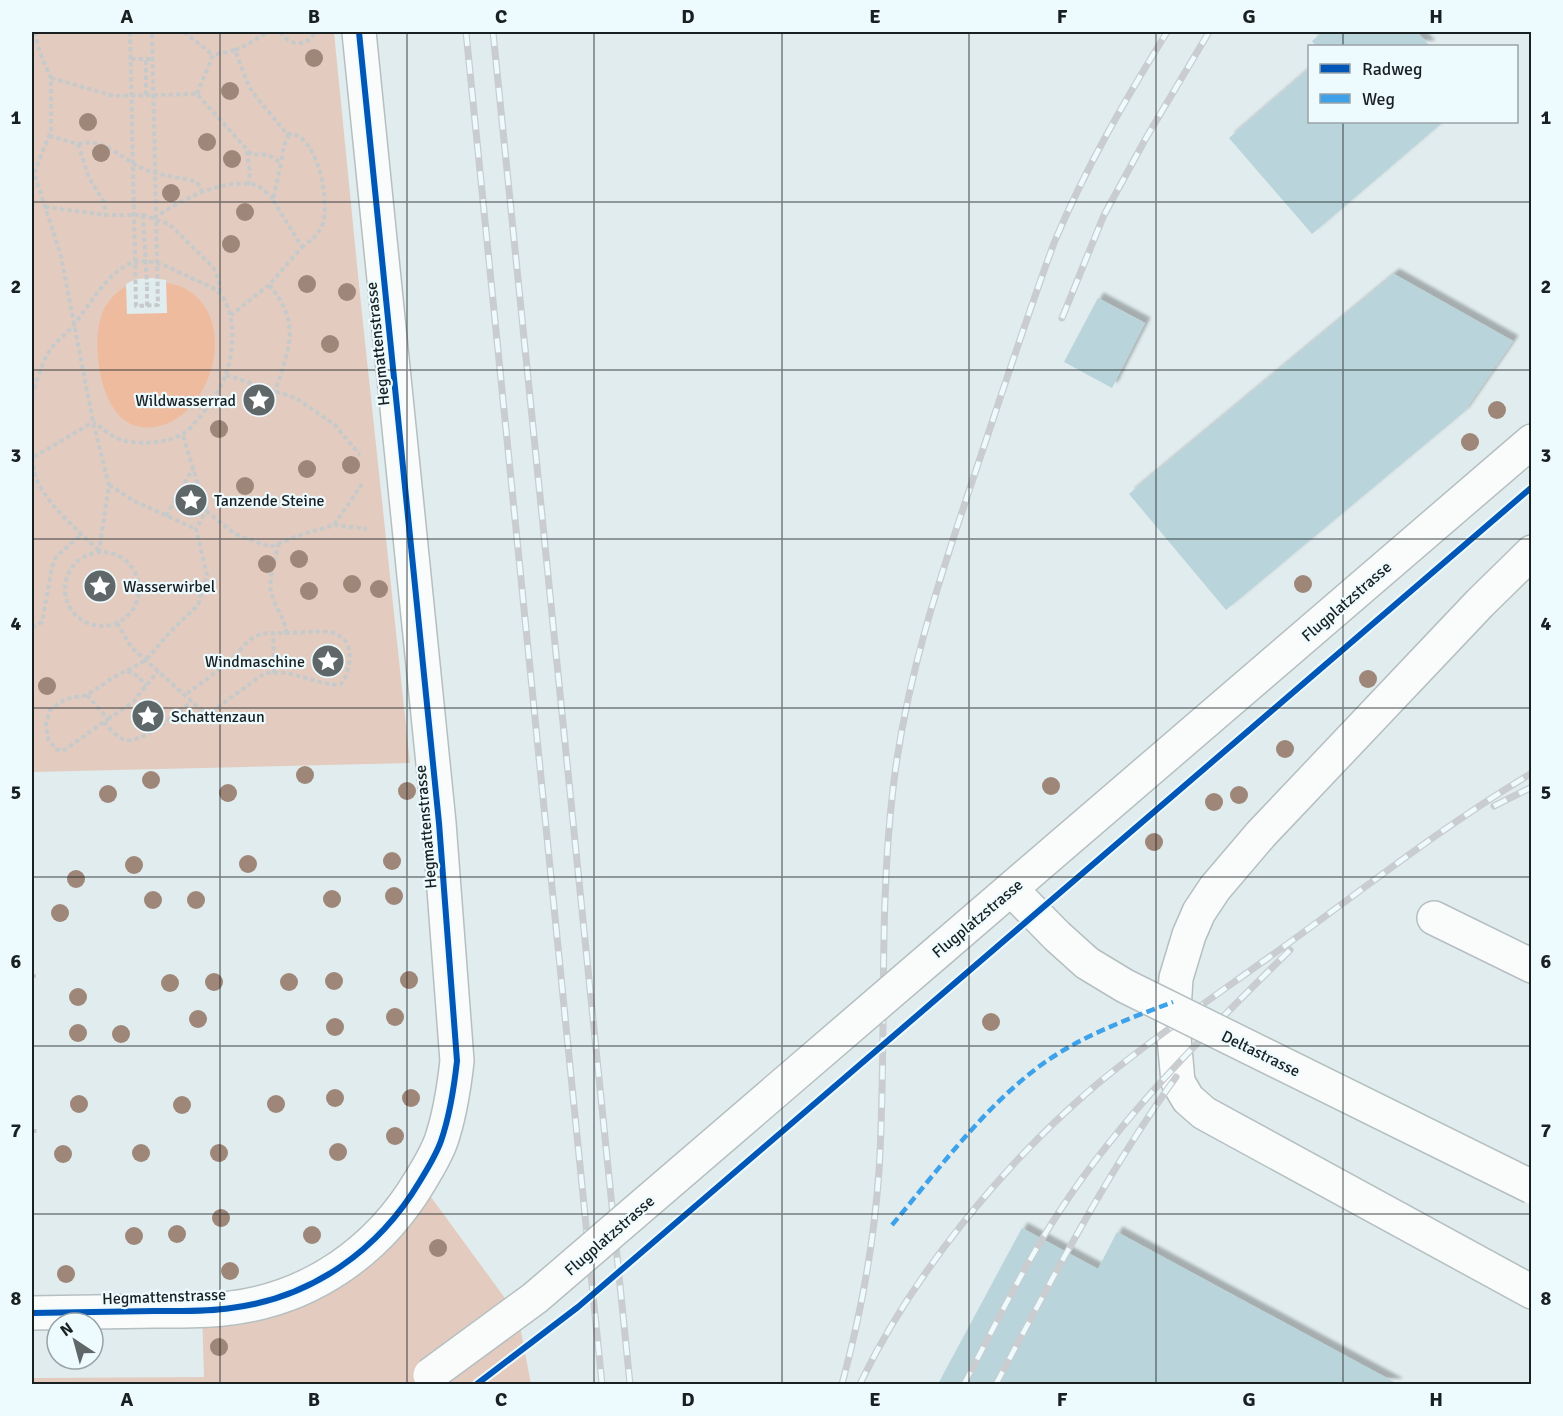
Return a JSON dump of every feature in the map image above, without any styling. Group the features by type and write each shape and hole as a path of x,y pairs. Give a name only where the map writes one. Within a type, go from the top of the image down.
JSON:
{"street":[{"name":"Hegmattenstrasse","path":"32,1312 202,1311 231,1308 252,1305 317,1281 357,1256 392,1223 407,1204 430,1164 440,1143 448,1117 457,1061 440,834 359,32"},
{"name":"Flugplatzstrasse","path":"422,1380 543,1291 1532,441"},
{"path":"1532,552 1480,603 1261,834 1215,888 1198,912 1181,958 1173,1002 1178,1082 1188,1099 1204,1113 1532,1292"},
{"name":"Deltastrasse","path":"1011,889 1087,963 1125,986 1532,1187"},
{"path":"1434,918 1532,966"}],"path":[{"path":"35,32 40,53 51,78 51,131 34,173 61,256 93,422 109,485 99,551"},
{"path":"130,32 136,306 158,305 152,32"},
{"path":"183,32 213,55"},
{"path":"213,55 247,45 267,32"},
{"path":"280,32 289,41 301,44 308,41 315,32"},
{"path":"235,50 253,93 287,134 288,138 284,145 273,200"},
{"path":"197,94 213,55"},
{"path":"131,59 153,59"},
{"path":"146,59 146,95"},
{"path":"51,78 114,96 197,94 246,150 251,154 269,155 281,163"},
{"path":"231,315 269,285 302,247 316,237 323,224 324,184 311,151 297,135 287,134"},
{"path":"49,136 78,144 87,141 96,142 121,154 142,168 196,183 202,191"},
{"path":"78,144 89,178 104,202 106,215"},
{"path":"246,150 250,173 248,185"},
{"path":"154,218 202,191 240,184 256,185 273,200 302,247"},
{"path":"45,207 106,215 143,215 169,224 213,267 219,280 220,293 231,315 233,337 231,360 226,375 212,402 183,435 158,442 125,441 93,422"},
{"path":"143,215 147,306"},
{"path":"32,396 34,385 50,350 75,324 97,293 121,269 134,262 150,261 220,293"},
{"path":"269,285 288,317 291,333 275,391"},
{"path":"226,375 296,398 335,425 366,463"},
{"path":"32,416 32,423"},
{"path":"34,457 93,422"},
{"path":"32,435 34,470 46,495 81,536 99,551"},
{"path":"183,435 206,511 235,534 270,547 334,525 376,529"},
{"path":"166,516 193,468"},
{"path":"334,525 362,486 363,474"},
{"path":"109,485 134,501 196,529"},
{"path":"158,671 133,702 62,751 56,749 48,739 46,724 51,710 66,699 87,695 146,660 198,605 207,575 196,529 206,511"},
{"path":"32,628 42,622 52,567 56,557 81,536"},
{"path":"279,543 273,566 271,593 286,626 286,633"},
{"path":"99,551 114,553 126,560 136,572 140,587 137,601 130,614 117,623 104,626 89,624 77,617 68,605 64,591 67,577 74,564 84,555 99,551"},
{"path":"117,623 131,647 184,695 207,715 265,674 287,673 332,685 341,684 348,675 351,663 349,651 343,639 334,633 273,632 256,636 222,668 184,695"},
{"path":"273,632 274,674"},
{"path":"126,671 131,671 138,676 146,687"},
{"path":"87,695 113,733 125,740 135,739 149,732 192,701"},
{"path":"32,1131 38,1131"}],"shaded area":[{"path":"32,32 334,32 410,763 32,772"},
{"path":"140,282 174,284 188,290 207,310 214,332 214,355 208,378 197,398 182,415 163,425 141,427 127,422 116,412 108,398 99,364 98,330 104,310 116,293"},
{"path":"420,1182 518,1316 531,1384 32,1384 32,1378 204,1377 202,1311 298,1289"}],"pier":[{"path":"136,279 166,280 167,313 127,314 126,284"}],"building":[{"path":"1323,32 1417,32 1429,45 1315,45 1312,41"},
{"path":"1308,70 1308,123 1442,123 1312,234 1229,138"},
{"path":"1394,274 1513,341 1464,412 1226,610 1129,494"},
{"path":"1098,298 1145,323 1112,388 1064,362"},
{"path":"1022,1228 1098,1269 1117,1232 1398,1384 938,1384"}],"railway":[{"path":"466,32 602,1384"},
{"path":"493,32 630,1384"},
{"path":"842,1384 866,1278 877,1198 888,836 898,750 914,672 947,558 1054,243 1106,135 1167,32"},
{"path":"1062,318 1104,215 1146,138 1209,32"},
{"path":"860,1384 906,1302 963,1223 1028,1149 1096,1085 1381,875 1532,773"},
{"path":"1494,806 1532,787"},
{"path":"964,1384 1035,1252 1061,1209 1112,1139 1168,1074 1290,950"},
{"path":"996,1384 1103,1189 1176,1077"}],"marked path":[{"path":"892,1225 981,1120 1000,1100 1041,1065 1088,1037 1173,1002"}],"cycle path":[{"path":"32,1313 222,1309 261,1303 316,1282 364,1249 385,1229 420,1181 441,1141 447,1121 457,1061 439,823 359,32"},
{"path":"477,1384 578,1307 1532,487"}],"place":[{"name":"Wildwasserrad","path":"259,400"},
{"name":"Tanzende Steine","path":"191,500"},
{"name":"Wasserwirbel","path":"100,586"},
{"name":"Windmaschine","path":"328,661"},
{"name":"Schattenzaun","path":"148,716"}]}
